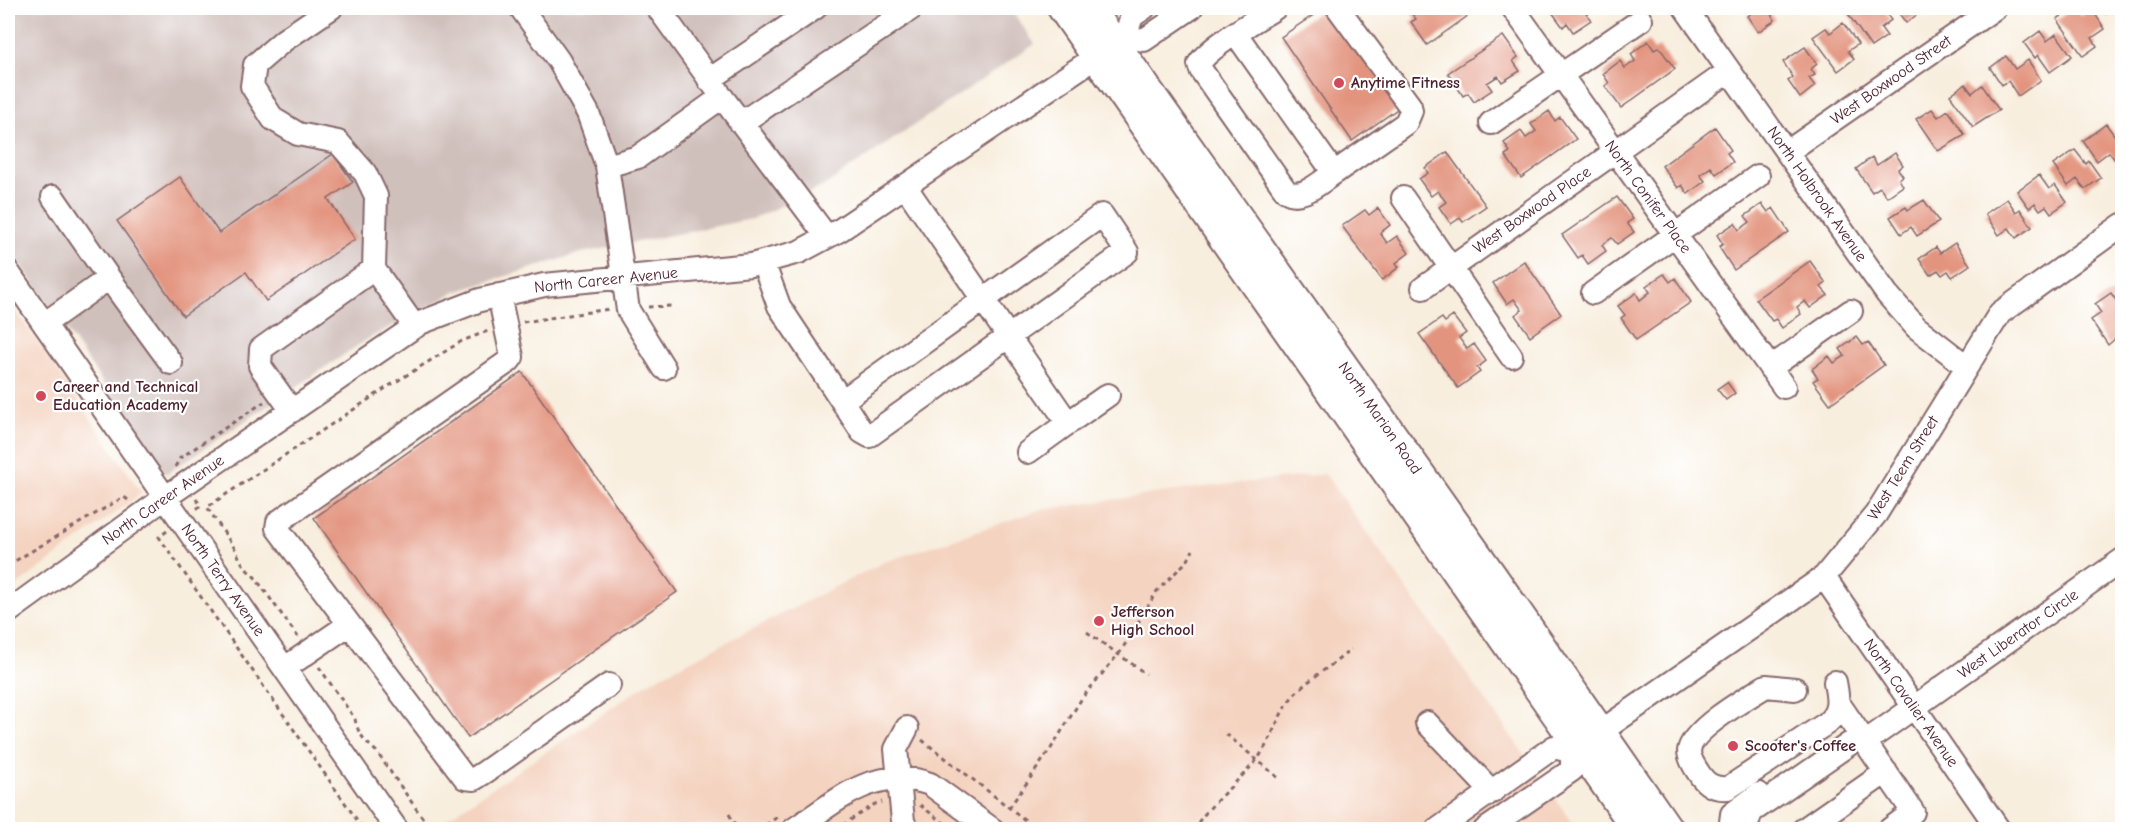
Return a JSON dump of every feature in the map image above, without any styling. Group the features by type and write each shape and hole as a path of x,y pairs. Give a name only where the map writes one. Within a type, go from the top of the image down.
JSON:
{"main road":[{"name":"North Marion Road","path":"1062,8 1112,46"},
{"name":"North Marion Road","path":"1090,8 1112,46 1478,556 1583,744 1637,830"},
{"name":"North Marion Road","path":"1583,744 1668,830"}],"street":[{"path":"331,8 284,40 255,65 252,86 273,119 298,134 338,142 365,173 376,196 374,269 415,327"},
{"path":"521,8 559,61 588,113 607,166 628,308 664,368"},
{"path":"658,8 827,237"},
{"path":"607,166 638,157 716,88 815,8"},
{"path":"741,123 912,8"},
{"path":"1112,46 1132,16 1144,8"},
{"path":"1112,46 1144,40 1191,8"},
{"path":"1275,8 1208,52 1199,64 1286,191 1292,195 1304,193 1406,123 1411,111 1410,106 1338,8"},
{"name":"North Conifer Place","path":"1513,8 1784,387"},
{"name":"North Holbrook Avenue","path":"1684,8 1887,294 1916,327 1966,366"},
{"name":"West Boxwood Street","path":"1787,152 1995,8"},
{"path":"1491,123 1641,20"},
{"path":"1236,34 1334,173"},
{"name":"North Career Avenue","path":"8,612 166,497 415,327 480,300 544,285 751,266 799,252 840,230 1112,46"},
{"name":"West Boxwood Place","path":"1423,288 1730,71"},
{"path":"1593,293 1758,176"},
{"path":"905,186 1068,423"},
{"path":"53,197 171,363"},
{"path":"1403,198 1511,356"},
{"path":"762,262 779,306 862,432 870,436 1127,252 1102,215 842,401"},
{"name":"West Teem Street","path":"1583,744 1824,577 1876,514 2000,313 2122,225"},
{"path":"292,411 260,366 261,349 374,269"},
{"name":"North Terry Avenue","path":"8,272 397,830"},
{"path":"44,324 109,278"},
{"path":"499,295 507,325 512,357 510,361 278,522 278,528 348,625 465,778 474,779 485,772 609,685"},
{"path":"1770,368 1851,311"},
{"path":"1028,452 1108,395"},
{"name":"West Liberator Circle","path":"1748,830 1747,824 1751,812 1855,740 1865,742 2122,560"},
{"name":"North Cavalier Avenue","path":"1824,577 1999,830"},
{"path":"285,668 348,625"},
{"path":"1795,689 1766,686 1696,735 1689,750 1691,760 1706,783 1715,789 1728,788 1827,723 1833,717 1837,693 1865,742 1914,812 1889,830"},
{"path":"1427,723 1492,792"},
{"path":"907,728 896,749 903,821 907,830"},
{"path":"1437,830 1554,747 1583,744 1572,770 1485,830"},
{"path":"1730,830 1732,814 1801,763 1810,757 1829,757"},
{"path":"1803,830 1886,772"},
{"path":"793,830 859,786 876,780 899,778 930,784 993,830"}],"path":[{"path":"432,829 376,751 368,745 357,728 355,719 254,576 248,571 207,507 389,386 462,341 507,325 596,310 670,306"},
{"path":"1009,808 1050,750 1082,698 1119,654 1157,591 1188,560 1193,550"},
{"path":"1087,632 1146,674"},
{"path":"1193,830 1210,807 1257,759 1293,696 1308,681 1330,668 1351,649"},
{"path":"907,728 1038,830"},
{"path":"1226,734 1281,780"},
{"path":"729,814 738,830"},
{"path":"843,824 850,830"}],"shaded area":[{"path":"8,8 1010,8 1035,44 822,187 752,219 581,253 455,292 366,340 166,474 8,246"},
{"name":"Career and Technical Education Academy","path":"8,299 142,493 8,592"},
{"name":"Jefferson High School","path":"1325,474 1577,829 435,830 433,828 654,679 884,562 1040,510 1204,487"}],"building":[{"path":"1324,8 1331,8 1400,107 1352,141 1281,37"},
{"path":"1413,8 1479,8 1427,45 1411,22 1416,19 1409,10"},
{"path":"1549,8 1587,8 1584,10 1591,20 1573,32 1567,23 1563,27"},
{"path":"1754,8 1780,8 1771,14 1775,20 1758,32 1747,16 1756,10"},
{"path":"1857,8 1882,8 1891,20 1881,28 1887,36 1871,47 1848,14"},
{"path":"1895,8 1920,8 1923,10 1906,23"},
{"path":"2074,8 2081,15 2091,8 2105,29 2092,38 2097,46 2083,56 2057,19"},
{"path":"2101,8 2115,8 2106,14"},
{"path":"1843,23 1858,44 1848,51 1854,59 1838,71 1813,37 1826,28 1830,33"},
{"path":"2040,31 2047,41 2056,34 2072,56 2050,72 2038,55 2035,58 2024,43"},
{"path":"1503,36 1518,57 1513,61 1520,71 1502,82 1498,76 1487,83 1492,90 1474,102 1468,93 1463,96 1448,73"},
{"path":"1648,41 1654,50 1659,47 1675,69 1621,108 1605,86 1609,83 1603,74 1620,61 1625,68 1635,61 1631,54"},
{"path":"1805,47 1817,64 1811,69 1815,75 1809,78 1815,86 1800,98 1788,81 1793,77 1783,62"},
{"path":"2006,56 2015,69 2028,60 2041,80 2018,96 2008,81 2002,85 1990,68"},
{"path":"1965,84 1972,93 1982,85 1999,110 1973,127 1950,95"},
{"path":"1932,109 1938,117 1948,110 1965,135 1938,151 1916,119"},
{"path":"1549,111 1555,121 1560,117 1576,139 1521,178 1505,155 1510,152 1504,143 1521,131 1526,138 1536,131 1531,124"},
{"path":"2106,124 2117,139 2122,135 2122,163 2119,165 2109,152 2097,161 2083,141"},
{"path":"1715,127 1731,150 1727,153 1733,162 1716,174 1711,167 1700,175 1705,181 1688,194 1682,185 1678,188 1662,166"},
{"path":"2075,150 2086,164 2089,161 2101,178 2085,189 2077,179 2068,186 2053,165"},
{"path":"1447,152 1486,206 1463,222 1460,218 1451,224 1439,207 1446,202 1438,191 1431,196 1419,179 1428,173 1425,168"},
{"path":"1895,153 1903,165 1898,169 1903,176 1899,179 1903,186 1887,197 1880,187 1872,192 1856,169 1872,157 1877,165"},
{"path":"333,154 353,182 328,199 355,239 266,301 246,272 183,316 117,221 180,177 219,233"},
{"path":"2039,175 2049,189 2055,185 2067,202 2051,213 2046,206 2040,210 2035,203 2029,208 2017,191"},
{"path":"1617,197 1633,219 1627,223 1634,232 1617,244 1612,238 1602,245 1606,251 1588,264 1582,255 1578,258 1562,235"},
{"path":"2007,199 2016,212 2020,209 2032,227 2016,238 2009,228 1999,235 1985,214"},
{"path":"1924,200 1939,222 1917,236 1911,227 1901,234 1890,217"},
{"path":"1762,204 1768,212 1773,208 1789,232 1734,270 1719,247 1723,244 1717,235 1735,223 1739,230 1750,222 1745,216"},
{"path":"1378,208 1390,225 1380,233 1387,243 1397,236 1409,253 1396,263 1399,267 1382,280 1342,226 1365,210 1369,215"},
{"path":"1955,243 1970,265 1952,277 1948,271 1942,275 1938,270 1930,275 1919,259 1936,247 1940,253"},
{"path":"1524,261 1561,314 1530,336 1515,315 1522,310 1514,299 1507,304 1493,283"},
{"path":"1810,261 1826,283 1821,287 1828,295 1810,308 1805,301 1797,307 1801,314 1782,328 1776,319 1772,321 1756,299"},
{"path":"1664,274 1670,282 1675,278 1691,302 1636,340 1621,318 1625,315 1618,306 1636,293 1640,300 1650,292 1646,286"},
{"path":"2111,293 2122,309 2122,333 2108,345 2091,320 2101,313 2095,304"},
{"path":"1453,316 1466,333 1459,338 1467,349 1474,344 1486,361 1477,368 1480,372 1458,388 1419,334 1442,318 1445,322"},
{"path":"1857,337 1863,345 1868,342 1884,365 1830,404 1813,381 1818,378 1812,369 1829,356 1834,363 1845,356 1840,349"},
{"path":"522,372 677,592 468,738 314,518"},
{"path":"1727,382 1735,393 1726,400 1717,389"}],"place":[{"name":"Anytime Fitness","path":"1339,83"},
{"name":"Career and Technical Education Academy","path":"41,396"},
{"name":"Jefferson High School","path":"1099,621"},
{"name":"Scooter's Coffee","path":"1733,746"}]}
